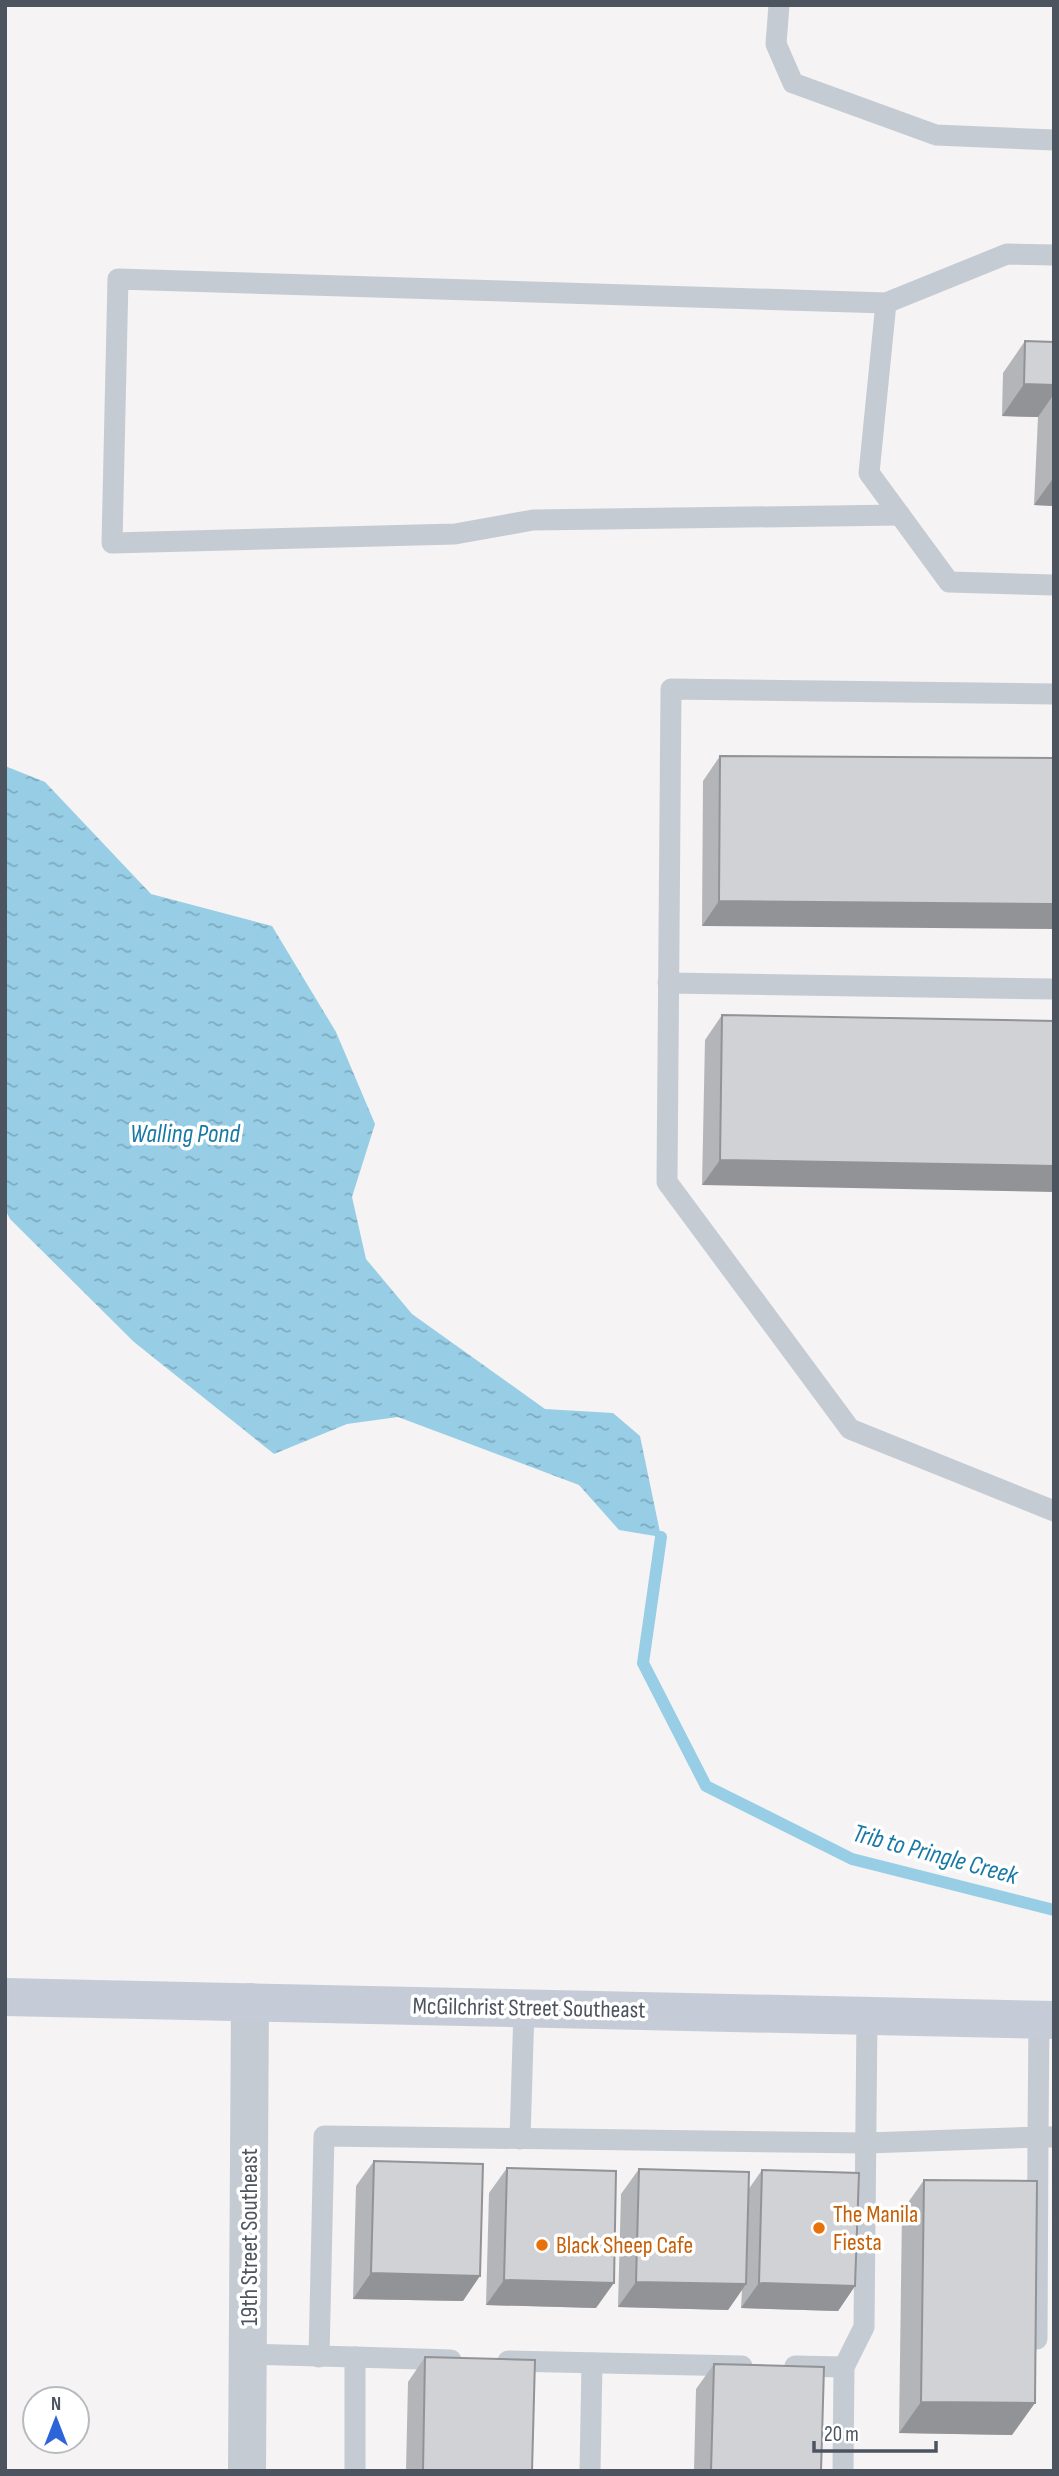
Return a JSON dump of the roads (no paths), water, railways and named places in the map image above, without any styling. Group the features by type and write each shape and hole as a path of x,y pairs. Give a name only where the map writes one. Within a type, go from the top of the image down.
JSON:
{"street":[{"name":"McGilchrist Street Southeast","path":"5,1997 1046,2020"},
{"name":"19th Street Southeast","path":"247,2471 250,2002"}],"lane":[{"path":"779,5 776,44 793,83 936,135 1054,140"},
{"path":"900,515 533,520 455,534 111,543 118,279 886,303 1007,254 1054,255"},
{"path":"886,303 869,474 949,582 1054,585"},
{"path":"1054,694 671,689 667,1182 850,1429 1054,1511"},
{"path":"668,983 1054,989"},
{"path":"520,2138 524,2008"},
{"path":"843,2471 844,2367 864,2327 867,2015"},
{"path":"1037,2339 1046,2137 1046,2020"},
{"path":"319,2357 324,2136 867,2143 1046,2137"},
{"path":"249,2354 844,2367"},
{"path":"355,2357 355,2471"},
{"path":"590,2471 592,2363"}],"water":[{"name":"Walling Pond","path":"5,766 45,782 151,894 272,926 336,1032 375,1124 352,1197 366,1259 412,1314 545,1409 613,1413 640,1436 661,1537 619,1530 579,1485 398,1417 347,1424 274,1454 134,1342 10,1219 5,1209"}],"waterway":[{"name":"Trib to Pringle Creek","path":"661,1537 643,1663 706,1786 852,1859 1054,1910"}],"place":[{"name":"The Manila Fiesta","path":"819,2228"},
{"name":"Black Sheep Cafe","path":"542,2245"}]}
